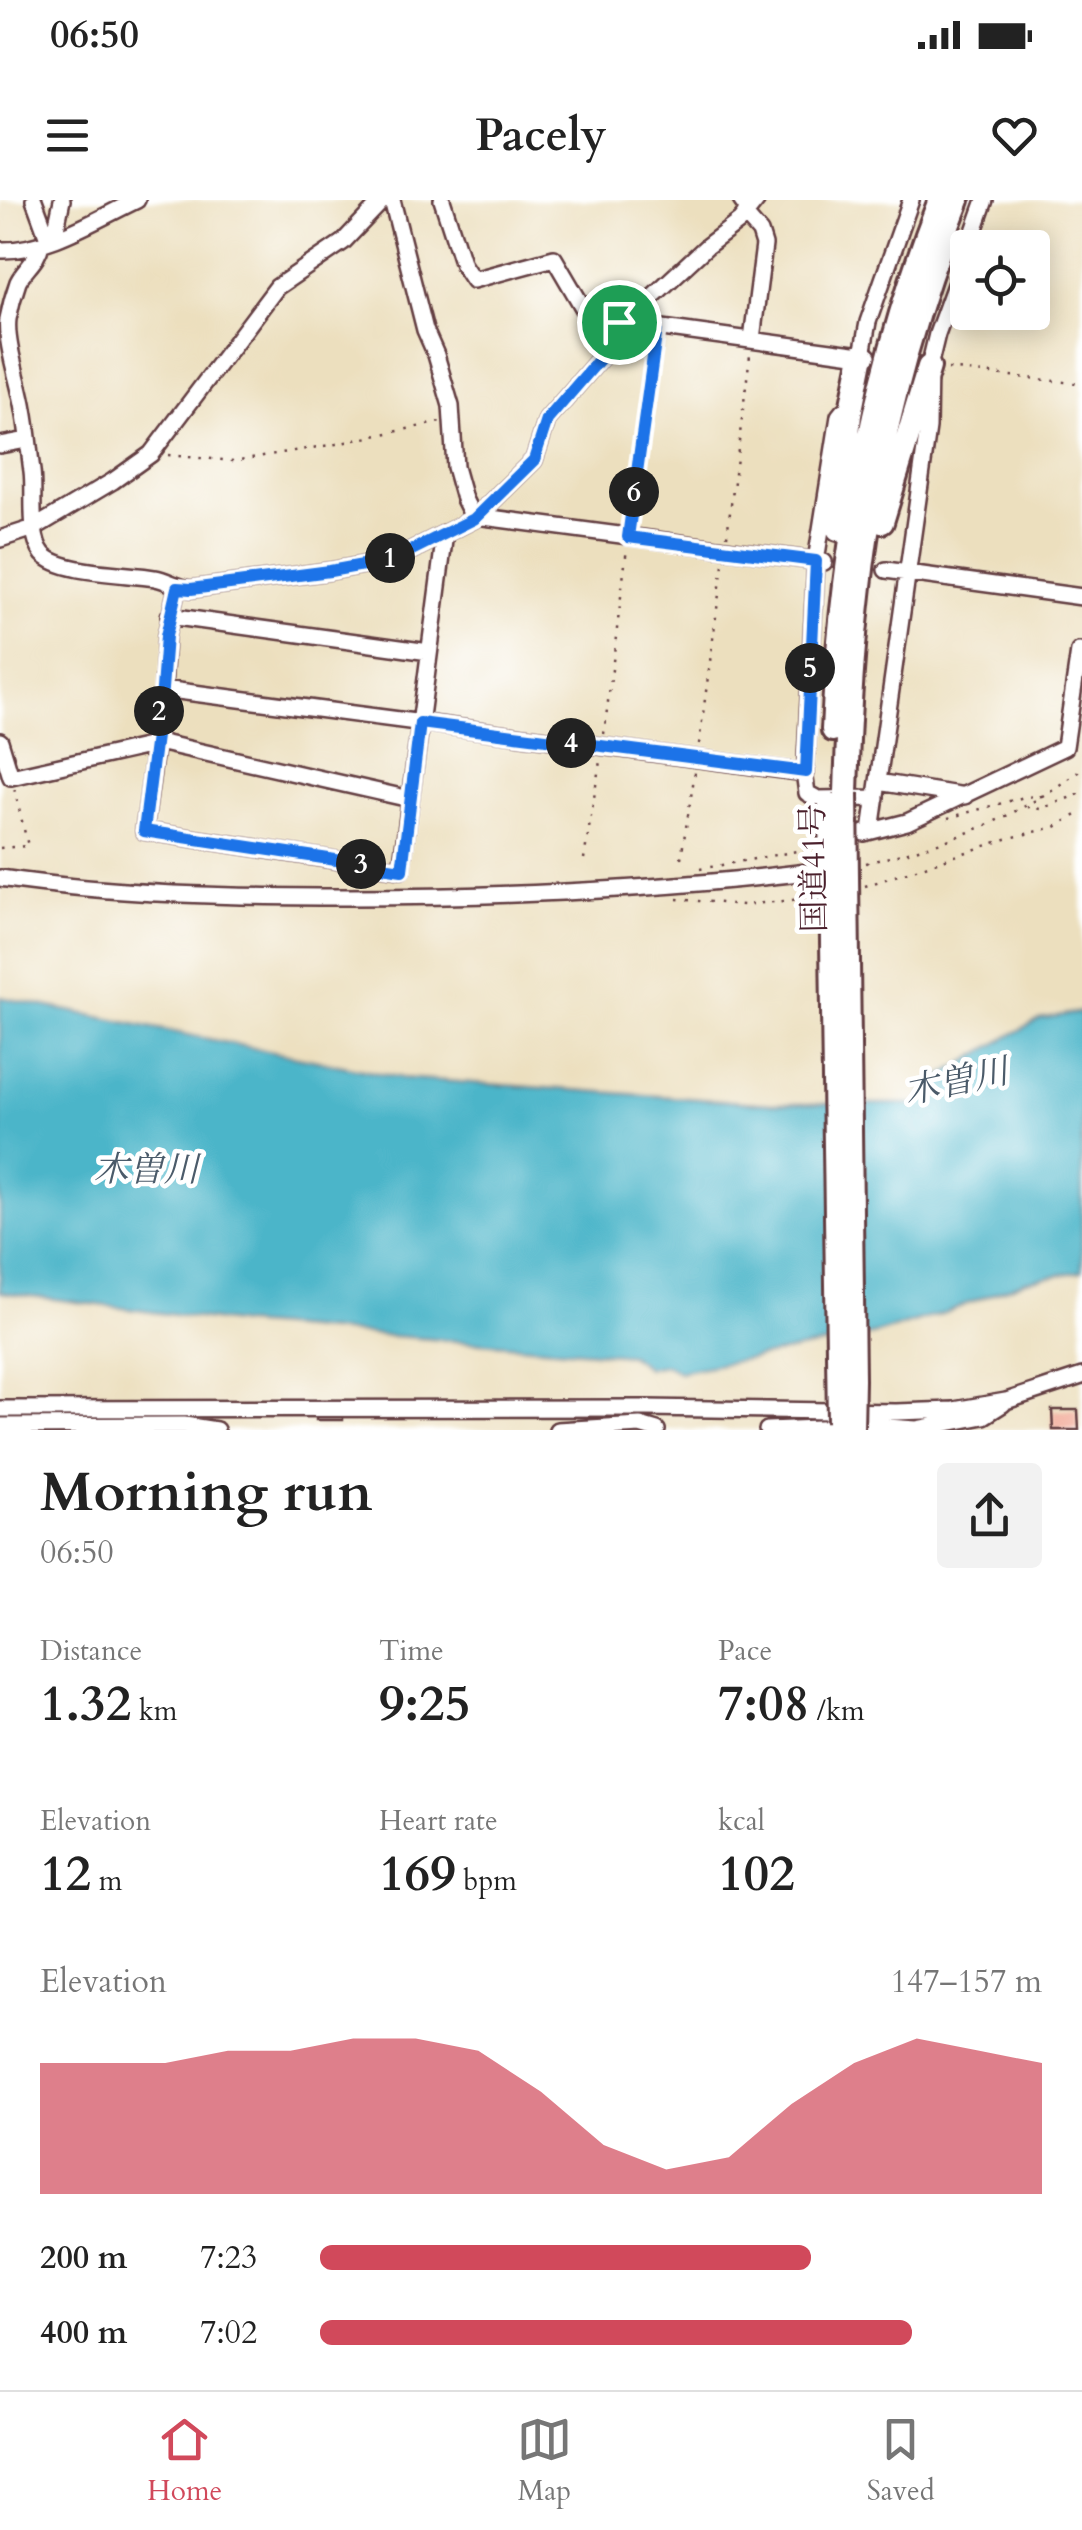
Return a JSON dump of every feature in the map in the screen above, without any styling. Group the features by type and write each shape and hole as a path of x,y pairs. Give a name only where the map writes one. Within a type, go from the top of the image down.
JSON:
{"highway":[{"name":"国道41号","path":"855,1430 836,662 850,545 872,427 910,282 940,200"},
{"name":"国道41号","path":"838,1430 838,793 848,749 860,582 874,496 924,289 958,200"},
{"path":"836,662 830,628 832,592 850,415 867,356"},
{"path":"848,749 854,733 881,524 928,367"}],"street":[{"path":"34,200 48,241"},
{"path":"62,200 48,241 20,279 8,318 7,335 26,416 34,528 44,554 53,560 80,569 160,579 177,588 191,589 380,562 475,518 534,460 547,420 604,354 621,322 660,290 743,208 757,200"},
{"path":"0,250 18,251 48,241 138,200"},
{"path":"0,540 34,528 151,454 277,287 342,242 382,200"},
{"path":"392,200 425,330 452,406 456,467 464,499 475,518"},
{"path":"442,200 463,265 473,280 554,258 585,311 604,320 867,356 873,306 911,200"},
{"path":"974,230 985,200"},
{"path":"743,208 764,245 752,339"},
{"path":"657,328 660,290"},
{"path":"871,831 928,428 928,367 950,298"},
{"path":"854,395 839,416 820,562 807,794 818,799 877,790 965,796"},
{"path":"0,446 26,440"},
{"path":"475,518 820,562"},
{"path":"177,588 169,616 144,831 402,870 445,533"},
{"path":"886,570 1082,597"},
{"path":"169,616 429,652"},
{"path":"813,848 907,822 1064,748 1079,651"},
{"path":"162,689 806,772"},
{"path":"0,741 11,777 162,743 410,799"},
{"path":"0,878 133,893 212,897 481,896 718,883 816,871"},
{"path":"0,1409 695,1408 896,1412 954,1410 1006,1401 1082,1376"},
{"path":"767,1430 872,1426 898,1429 948,1424 984,1416 1006,1401"},
{"path":"0,1426 184,1425 216,1430"},
{"path":"556,1430 640,1425 657,1430"}],"path":[{"path":"584,859 657,328"},
{"path":"681,858 752,339"},
{"path":"928,367 1082,384"},
{"path":"151,454 233,461 452,420"},
{"path":"859,865 938,845 990,825 1046,796 1082,769"},
{"path":"0,848 28,846 11,777"},
{"path":"1026,806 1040,809 1082,793"},
{"path":"938,819 1046,796"},
{"path":"700,869 813,848"}],"water":[{"name":"木曽川","path":"0,997 402,1078 771,1104 919,1104 927,1084 1039,1019 1082,1012 1082,1271 1025,1281 877,1334 679,1372 666,1365 647,1368 630,1355 243,1324 0,1292"}],"building":[{"path":"1052,1410 1078,1410 1079,1430 1053,1430"},
{"path":"316,1412 343,1413 343,1420 316,1420"}],"route":[{"path":"619,322 657,328 628,537 816,561 806,772 420,723 402,870 144,831 166,636 177,588 380,562 474,519 534,460 547,420 604,354 619,322"}]}
